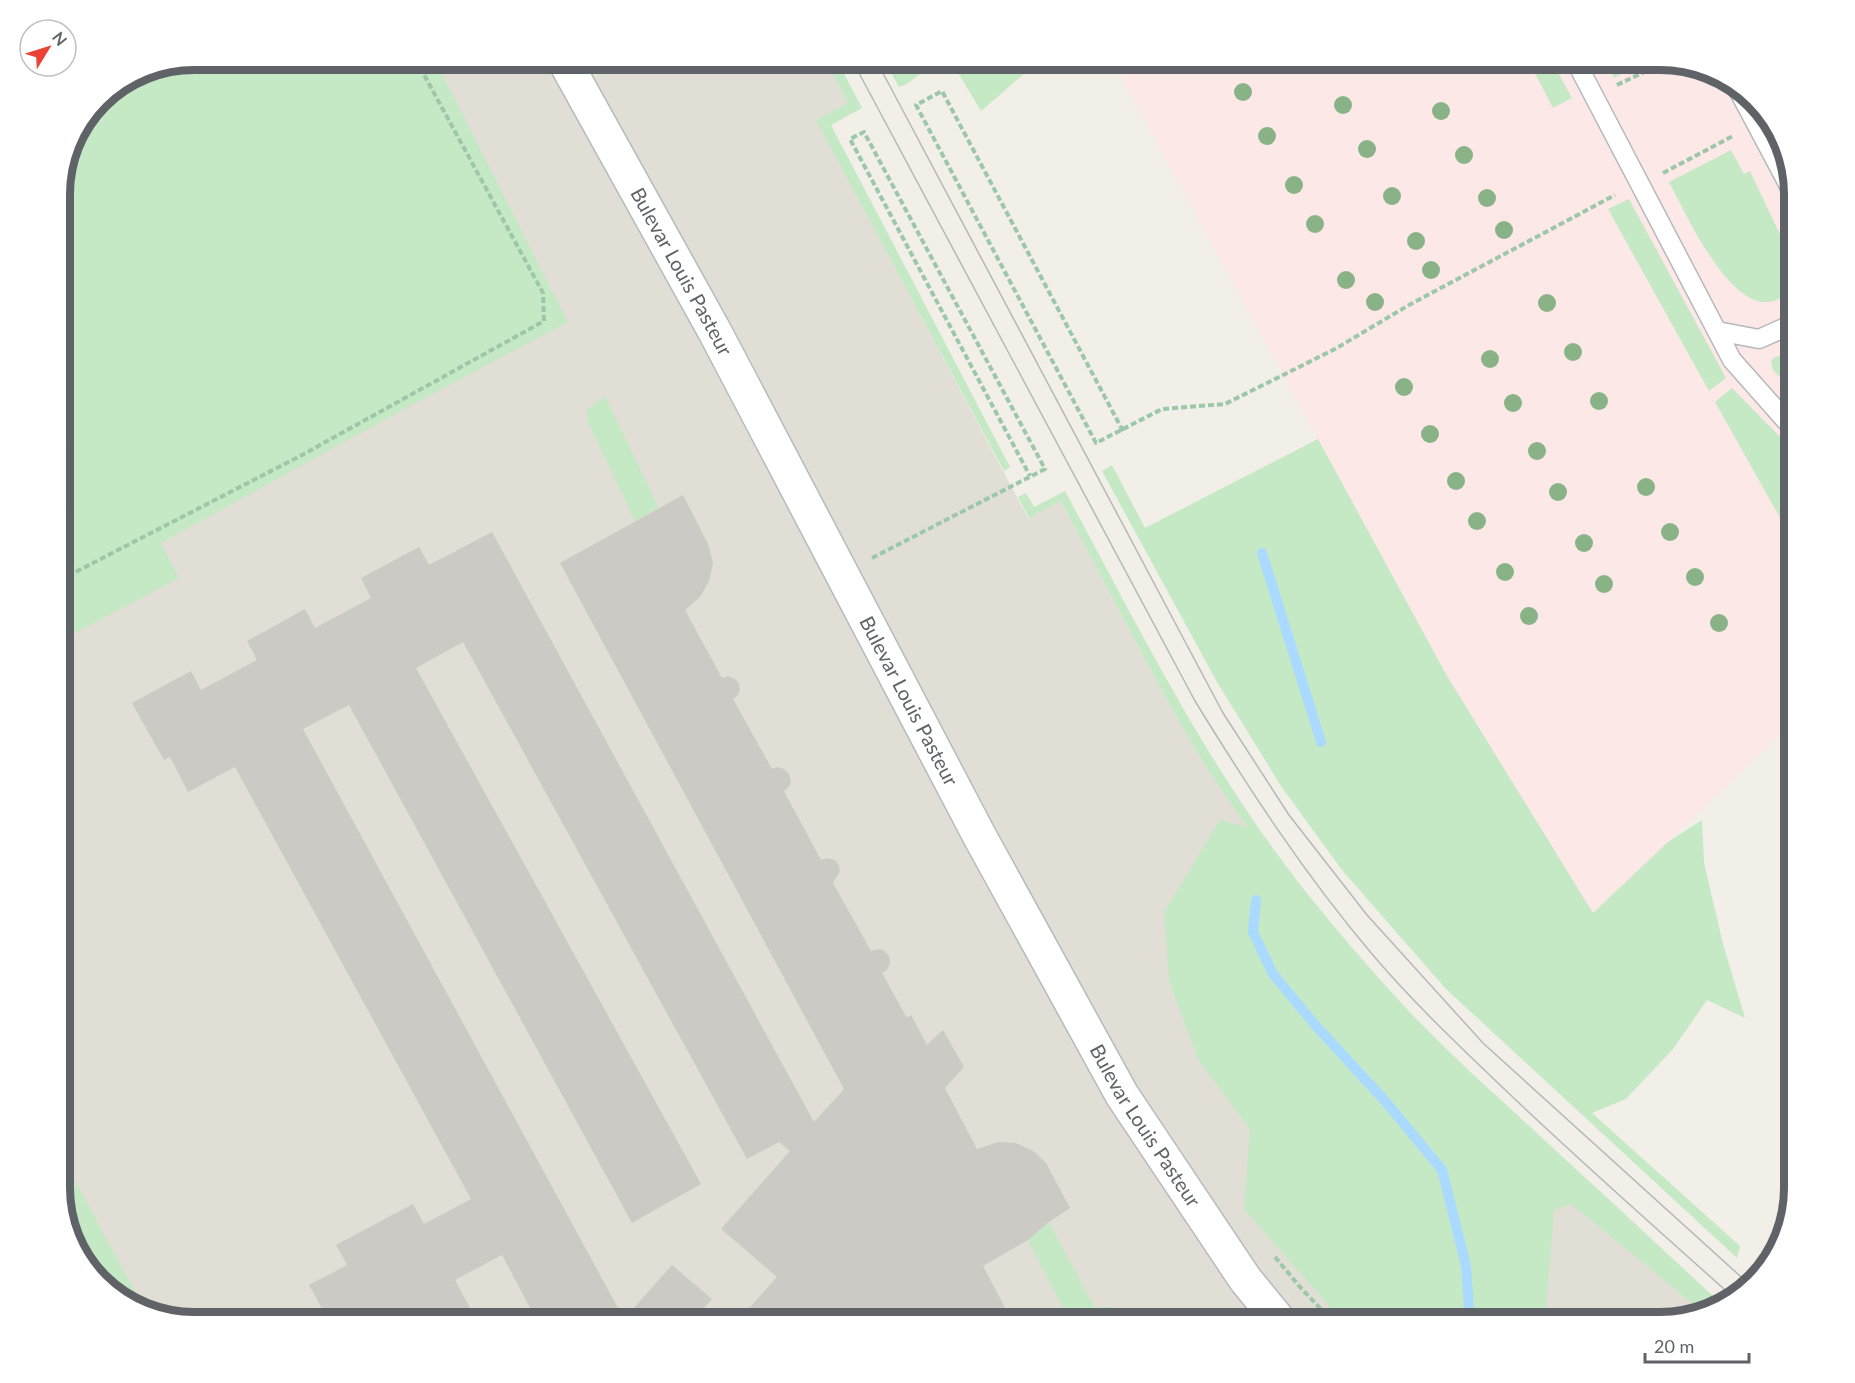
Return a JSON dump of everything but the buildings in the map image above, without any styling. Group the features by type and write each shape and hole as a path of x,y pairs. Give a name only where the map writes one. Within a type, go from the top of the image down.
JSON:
{"street":[{"name":"Bulevar Louis Pasteur","path":"570,70 715,332 980,837 1122,1095 1245,1279 1272,1312"}],"lane":[{"path":"1580,70 1732,360 1784,418"},
{"path":"1746,105 1782,173"},
{"path":"1716,331 1759,339 1784,328"}],"path":[{"path":"71,574 302,455 544,321 543,293 421,70"},
{"path":"1123,431 942,91 916,105 1096,443 1123,431 1162,409 1225,404 1335,349 1409,305 1603,201 1734,135 1766,142"},
{"path":"870,559 1045,469 864,132 850,139 1030,476"}],"shaded area":[{"path":"195,70 831,70 848,103 817,120 1028,518 1061,501 1202,761 1248,828 1339,950 1711,1301 1685,1310 1660,1312 195,1312 155,1306 126,1292 101,1270 87,1250 75,1220 71,1196 71,187 77,155 91,126 113,101 140,83 170,73"},
{"path":"1117,70 1660,70 1700,77 1722,87 1736,96 1754,113 1772,140 1782,170 1784,187 1784,731 1593,914 1447,676"}],"green space":[{"path":"195,70 440,70 568,322 161,543 179,578 71,635 71,187 77,155 83,140 96,119 113,101 140,83 170,73"},
{"path":"831,70 842,70 862,108 831,125 1010,467 1004,471 816,120 848,103"},
{"path":"890,70 925,70 907,84 899,87"},
{"path":"955,70 1028,70 981,111"},
{"path":"1533,70 1557,70 1572,98 1553,108"},
{"path":"1610,70 1629,70 1614,78"},
{"path":"1731,150 1744,174 1750,171 1784,243 1784,294 1774,301 1758,301 1741,292 1711,258 1669,182"},
{"path":"1629,199 1726,378 1709,391 1608,209"},
{"path":"1784,354 1784,382 1773,370 1771,362 1773,358"},
{"path":"1732,388 1784,441 1784,525 1715,402"},
{"path":"605,396 659,508 635,521 588,422 586,410"},
{"path":"1318,439 1447,676 1593,913 1668,842 1702,820 1704,863 1723,944 1745,1018 1707,1000 1673,1049 1626,1099 1592,1113 1740,1246 1737,1258 1446,989 1342,870 1281,786 1217,682 1102,471 1112,465 1145,528"},
{"path":"1065,491 1176,697 1237,797 1306,892 1367,965 1434,1037 1716,1300 1710,1302 1708,1300 1707,1303 1697,1307 1571,1204 1554,1210 1546,1312 1334,1312 1244,1209 1250,1129 1199,1061 1169,981 1164,912 1220,820 1247,827 1202,761 1167,700 1061,501 1029,518 1018,497 1026,493 1034,507"},
{"path":"71,1173 140,1300 119,1287 107,1276 87,1250 75,1220 71,1196"},
{"path":"1049,1222 1095,1308 1111,1307 1121,1312 1065,1312 1028,1240"}],"waterway":[{"path":"1262,553 1321,742"},
{"path":"1256,900 1253,932 1273,974 1317,1027 1386,1102 1442,1170 1466,1266 1469,1312"}],"tram line":[{"path":"857,70 1195,701 1257,799 1301,862 1347,924 1402,988 1557,1138 1728,1293"},
{"path":"881,70 1223,713 1289,815 1367,915 1483,1043 1744,1280"}]}
